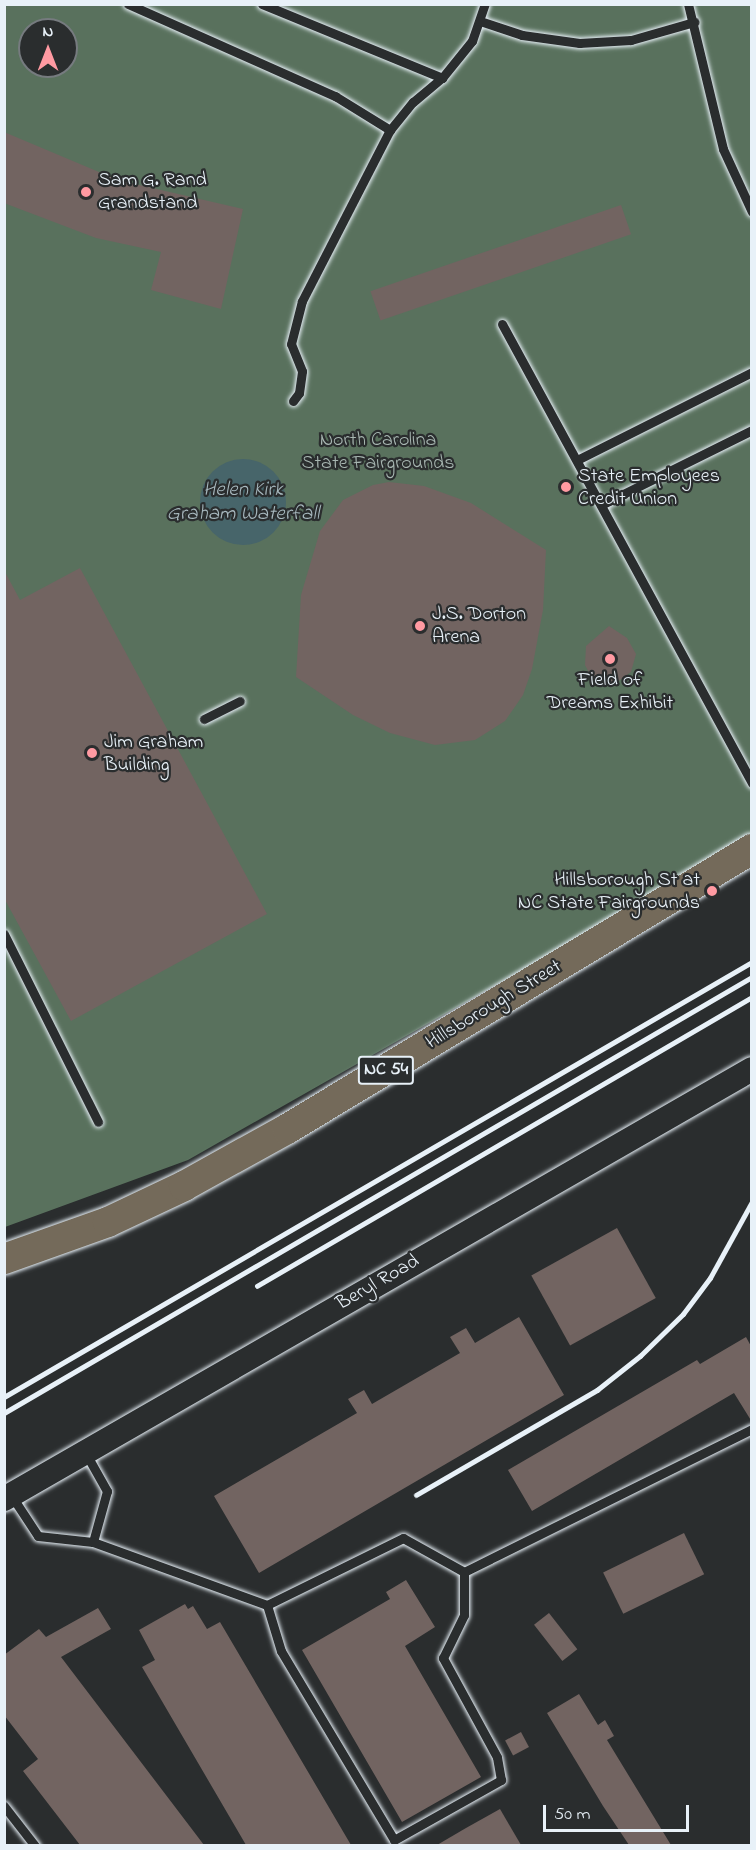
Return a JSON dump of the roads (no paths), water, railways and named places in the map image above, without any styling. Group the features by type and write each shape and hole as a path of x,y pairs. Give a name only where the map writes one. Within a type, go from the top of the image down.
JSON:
{"main road":[{"name":"Hillsborough Street","path":"4,1259 108,1222 184,1186 298,1123 752,849"}],"street":[{"name":"Beryl Road","path":"8,1497 752,1069"}],"lane":[{"path":"128,4 335,96 390,130"},
{"path":"262,4 442,78"},
{"path":"293,401 299,393 302,371 291,344 307,288 390,130 413,102 442,78 472,41 485,4"},
{"path":"688,4 694,22 707,93 723,149 752,212"},
{"path":"480,21 522,35 579,43 631,40 694,22"},
{"path":"502,324 752,783"},
{"path":"576,460 752,372"},
{"path":"601,505 752,430"},
{"path":"204,719 240,701"},
{"path":"4,934 98,1122"},
{"path":"464,1572 752,1429"},
{"path":"85,1452 107,1491 93,1542"},
{"path":"8,1497 38,1536 93,1542 267,1605 403,1538 464,1572"},
{"path":"267,1605 281,1651 394,1840 501,1780 497,1756 443,1658 464,1615 464,1572"},
{"path":"4,1806 35,1845"}],"water":[{"name":"Helen Kirk Graham Waterfall","path":"243,459 267,466 279,478 286,502 279,526 267,538 243,545 219,538 207,526 200,502 207,478 219,466"}],"railway":[{"path":"4,1397 752,962"},
{"path":"4,1413 752,977"},
{"path":"257,1286 752,997"},
{"path":"416,1495 597,1390 640,1356 683,1314 710,1278 752,1202"}],"place":[{"name":"Sam G. Rand Grandstand","path":"86,192"},
{"name":"State Employees Credit Union","path":"566,487"},
{"name":"J.S. Dorton Arena","path":"420,626"},
{"name":"Field of Dreams Exhibit","path":"610,659"},
{"name":"Jim Graham Building","path":"92,753"},
{"name":"Hillsborough St at NC State Fairgrounds","path":"712,891"}],"park label":[{"name":"North Carolina State Fairgrounds","path":"378,452"}]}
